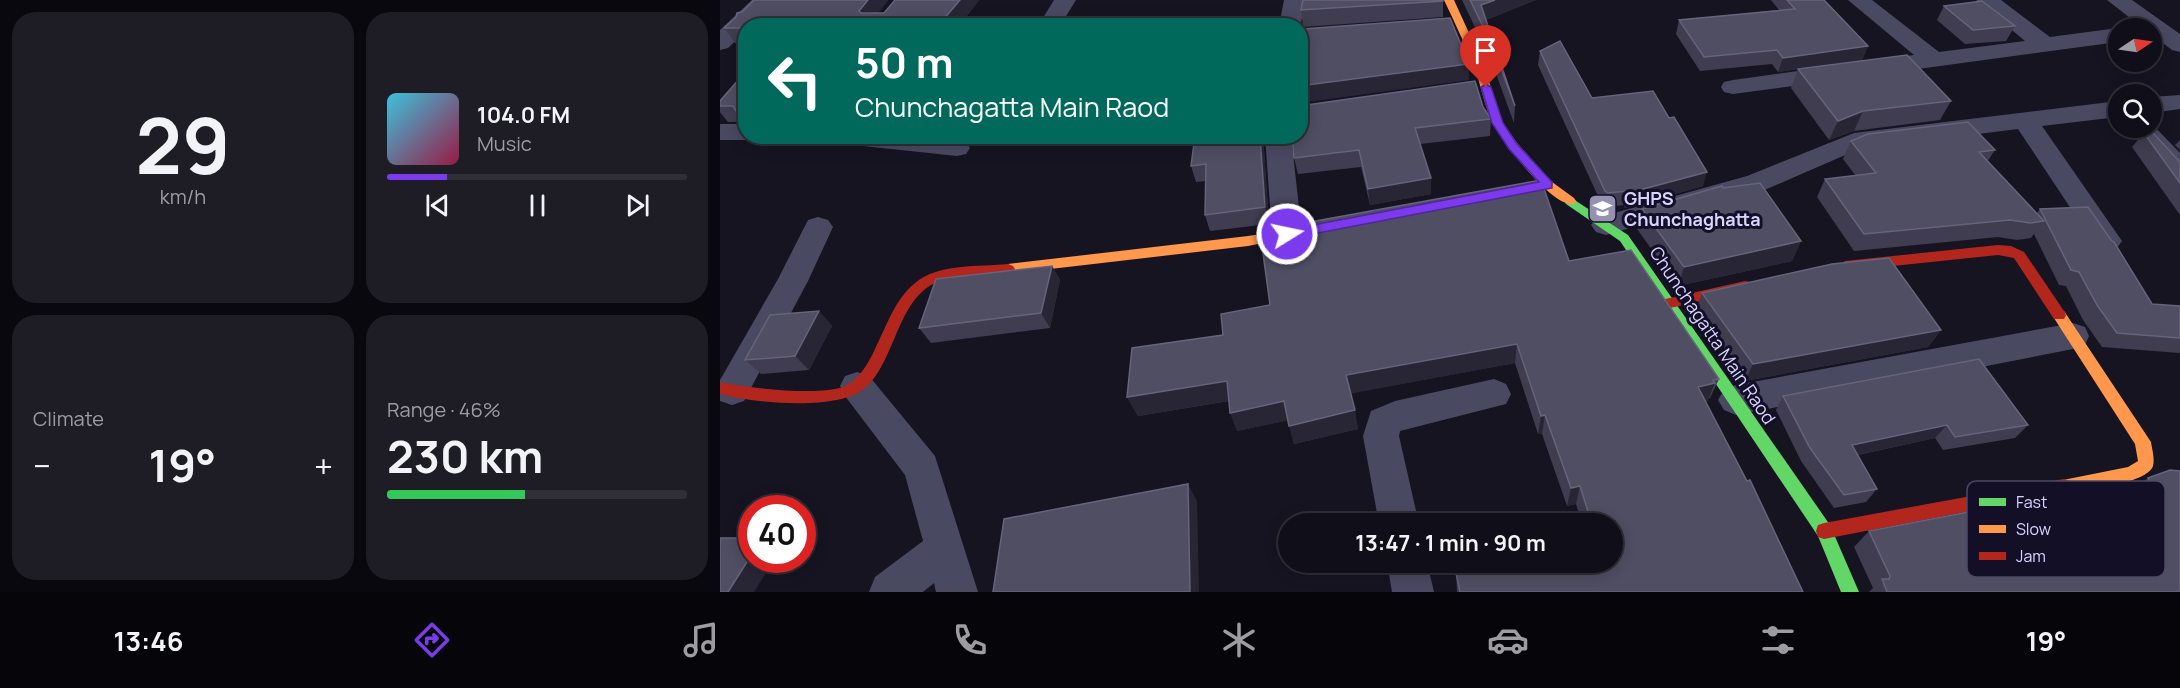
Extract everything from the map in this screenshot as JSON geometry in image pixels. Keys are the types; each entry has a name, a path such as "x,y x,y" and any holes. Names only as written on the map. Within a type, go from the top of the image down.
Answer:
{"street":[{"path":"746,18 764,0"},
{"path":"1054,18 1065,0"},
{"path":"1292,18 1295,0"},
{"name":"Chunchagatta Main Raod","path":"1449,0 1458,25 1478,64 1474,89 1542,186 1624,238 1824,531 1850,592"},
{"path":"1858,0 1934,60"},
{"path":"1987,0 2045,45"},
{"path":"2118,0 2142,18"},
{"path":"720,43 738,25"},
{"path":"1436,26 1458,25"},
{"path":"2162,33 2180,45"},
{"path":"1733,87 2108,36"},
{"path":"2162,104 2180,102"},
{"path":"1606,225 1757,183 1854,141 2108,110"},
{"path":"2025,120 2111,246"},
{"path":"720,132 738,132"},
{"path":"2150,138 2180,168"},
{"path":"919,144 957,148"},
{"path":"1279,144 1287,234"},
{"path":"818,227 794,281 726,389 825,394 849,391 857,386 869,371 907,300 919,286 935,277 1248,241 1321,228"},
{"path":"1834,267 1998,250 2011,251 2019,255 2143,442 2146,464 2131,474 2093,481"},
{"path":"1670,303 1757,283"},
{"path":"1736,400 2073,336"},
{"path":"857,386 922,468 957,592"},
{"path":"1397,513 1381,436 1384,422 1395,416 1494,394"},
{"path":"1824,531 1967,504"},
{"path":"890,592 945,549"},
{"path":"1409,573 1413,592"}],"building":[{"path":"754,0 868,0 859,11 861,13 884,13 895,0 960,0 945,18 738,18 738,28 724,28 736,17 737,13 742,12"},
{"path":"1303,0 1443,0 1443,1 1301,10"},
{"path":"1470,0 1495,0 1481,5 1515,106 1493,47"},
{"path":"1787,0 1824,0 1868,46 1783,58 1777,50 1704,57 1679,20 1795,9"},
{"path":"1982,1 2015,26 1973,30 1944,6"},
{"path":"1450,18 1469,64 1308,85 1308,29"},
{"path":"1560,41 1592,98 1653,91 1669,118 1674,117 1707,172 1628,193 1627,191 1608,193 1605,191 1540,51"},
{"path":"1907,55 1951,101 1863,111 1838,121 1798,69"},
{"path":"738,80 738,111 733,106 720,106 720,101"},
{"path":"1475,81 1483,107 1491,119 1415,128 1431,178 1368,189 1359,150 1294,158 1293,144 1308,144 1308,105"},
{"path":"1968,122 1995,150 1979,152 2044,221 2030,223 2010,220 1864,234 1825,179 1876,173 1851,141 1868,134"},
{"path":"2148,138 2158,138 2180,162 2180,183"},
{"path":"1194,144 1261,144 1265,207 1205,215 1206,164 1191,166"},
{"path":"1541,180 1569,261 1631,250 1719,379 1713,380 1715,383 1698,387 1747,481 1750,480 1803,592 1460,592 1456,573 1623,573 1623,513 1589,513 1580,486 1571,488 1545,415 1541,416 1517,344 1346,375 1355,410 1289,426 1284,401 1230,413 1227,381 1127,397 1132,348 1223,335 1221,314 1270,305 1260,231"},
{"path":"1760,183 1801,241 1684,267 1642,209 1722,186 1723,188"},
{"path":"2088,207 2114,242 2152,304 2180,306 2180,338 2117,333 2097,305 2079,272 2071,270 2040,209"},
{"path":"1889,258 1941,330 1753,364 1702,293 1832,264"},
{"path":"1052,266 1041,313 919,328 936,279"},
{"path":"819,311 795,356 745,360 770,315"},
{"path":"1979,359 2028,425 1955,437 1947,425 1852,445 1877,489 1844,495 1810,448 1783,396"},
{"path":"2170,470 2180,471 2180,592 1887,592 1882,579 1889,579 1890,576 1869,531 1967,512 1967,577 2165,577 2165,481 2149,481 2148,478"},
{"path":"1188,484 1190,592 993,592 1004,519"},
{"path":"720,538 738,538 738,573 740,573 728,592 720,592"}],"traffic: fast":[{"path":"1570,201 1624,238 1824,531 1850,592"}],"traffic: slow":[{"path":"1449,0 1478,64 1498,123 1513,146 1548,185 1570,201"},
{"path":"1008,269 1248,241 1306,231"},
{"path":"2059,315 2143,442 2146,464 2131,474 2092,481"}],"traffic: jam":[{"path":"1845,266 1998,250 2011,251 2019,255 2059,315"},
{"path":"720,388 806,397 847,392 861,383 872,370 898,317 920,286 941,275 1008,269"},
{"path":"1670,303 1745,286"},
{"path":"1824,531 1967,504"}],"place":[{"name":"GHPS Chunchaghatta","path":"1603,208"}],"route":[{"path":"1287,234 1548,185 1513,146 1498,123 1486,87"}]}
